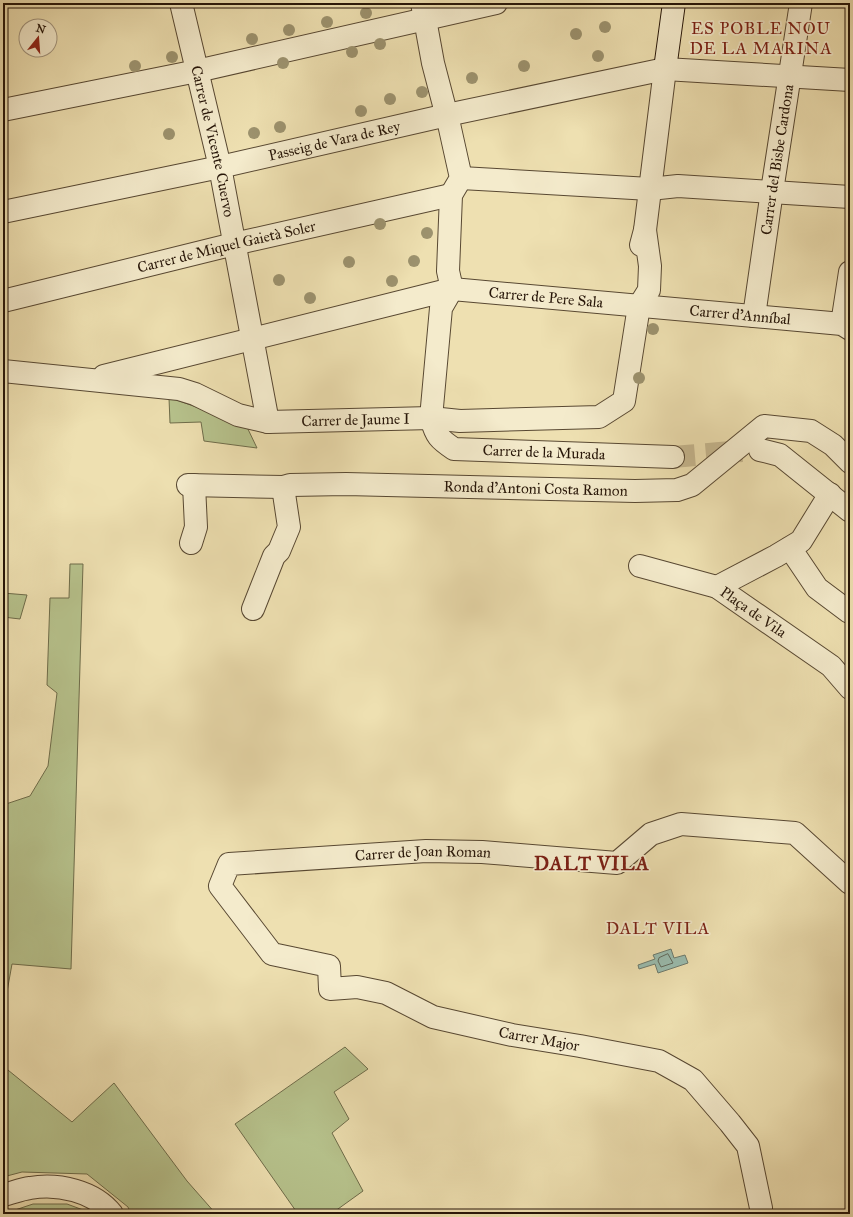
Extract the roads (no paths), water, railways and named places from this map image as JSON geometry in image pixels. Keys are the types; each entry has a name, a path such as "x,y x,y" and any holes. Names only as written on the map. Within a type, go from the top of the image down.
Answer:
{"street":[{"name":"Carrer de Vicente Cuervo","path":"181,3 220,167 268,422"},
{"path":"3,110 197,71 423,11 496,3"},
{"path":"638,306 633,288 636,265 645,230 674,3"},
{"name":"Carrer del Bisbe Cardona","path":"754,316 801,3"},
{"path":"423,11 433,63 444,109 447,114 456,186 448,271 452,289 442,308 431,418"},
{"name":"Passeig de Vara de Rey","path":"3,212 220,167 447,114 665,69 850,80"},
{"name":"Carrer de Miquel Gaietà Soler","path":"3,301 234,244 456,186 650,189 678,186 850,197"},
{"path":"846,326 850,272"},
{"name":"Carrer de Pere Sala","path":"452,289 638,306"},
{"name":"Carrer de Jaume I","path":"89,379 452,289"},
{"name":"Carrer de Jaume I","path":"3,371 179,389 195,394 238,415 268,422 431,418 460,421 599,417 624,401 638,306"},
{"name":"Carrer d'Anníbal","path":"638,306 846,326"},
{"name":"Carrer de la Murada","path":"431,418 434,432 441,440 454,449 674,457"},
{"name":"Ronda d'Antoni Costa Ramon","path":"193,533 191,485 283,487 290,485 346,484 677,490 692,484 764,426 811,431 833,445 850,462"},
{"path":"760,450 780,455 850,511"},
{"path":"253,609 274,556 286,555 289,527 283,487"},
{"path":"717,587 801,541 830,494"},
{"path":"790,548 817,588 849,612"},
{"name":"Plaça de Vila","path":"640,566 717,587 830,666 850,688"},
{"name":"Carrer de Joan Roman","path":"330,989 329,966 272,954 220,886 229,864 426,851 482,852 616,863 650,834 681,824 794,833 850,883"},
{"name":"Carrer Major","path":"330,989 357,987 386,993 433,1017 512,1035 580,1046 659,1062 693,1080 748,1146 761,1208"},
{"path":"3,1195 30,1188 50,1187 70,1189 91,1197 108,1209 112,1214"}],"water":[{"path":"671,949 674,958 685,955 688,963 658,973 655,964 639,969 638,965 655,959 653,955"}],"tunnel":[{"path":"673,457 742,451"}],"district":[{"name":"ES POBLE NOU DE LA MARINA","path":"761,38"},
{"name":"DALT VILA","path":"592,863"},
{"name":"DALT VILA","path":"658,928"}]}
